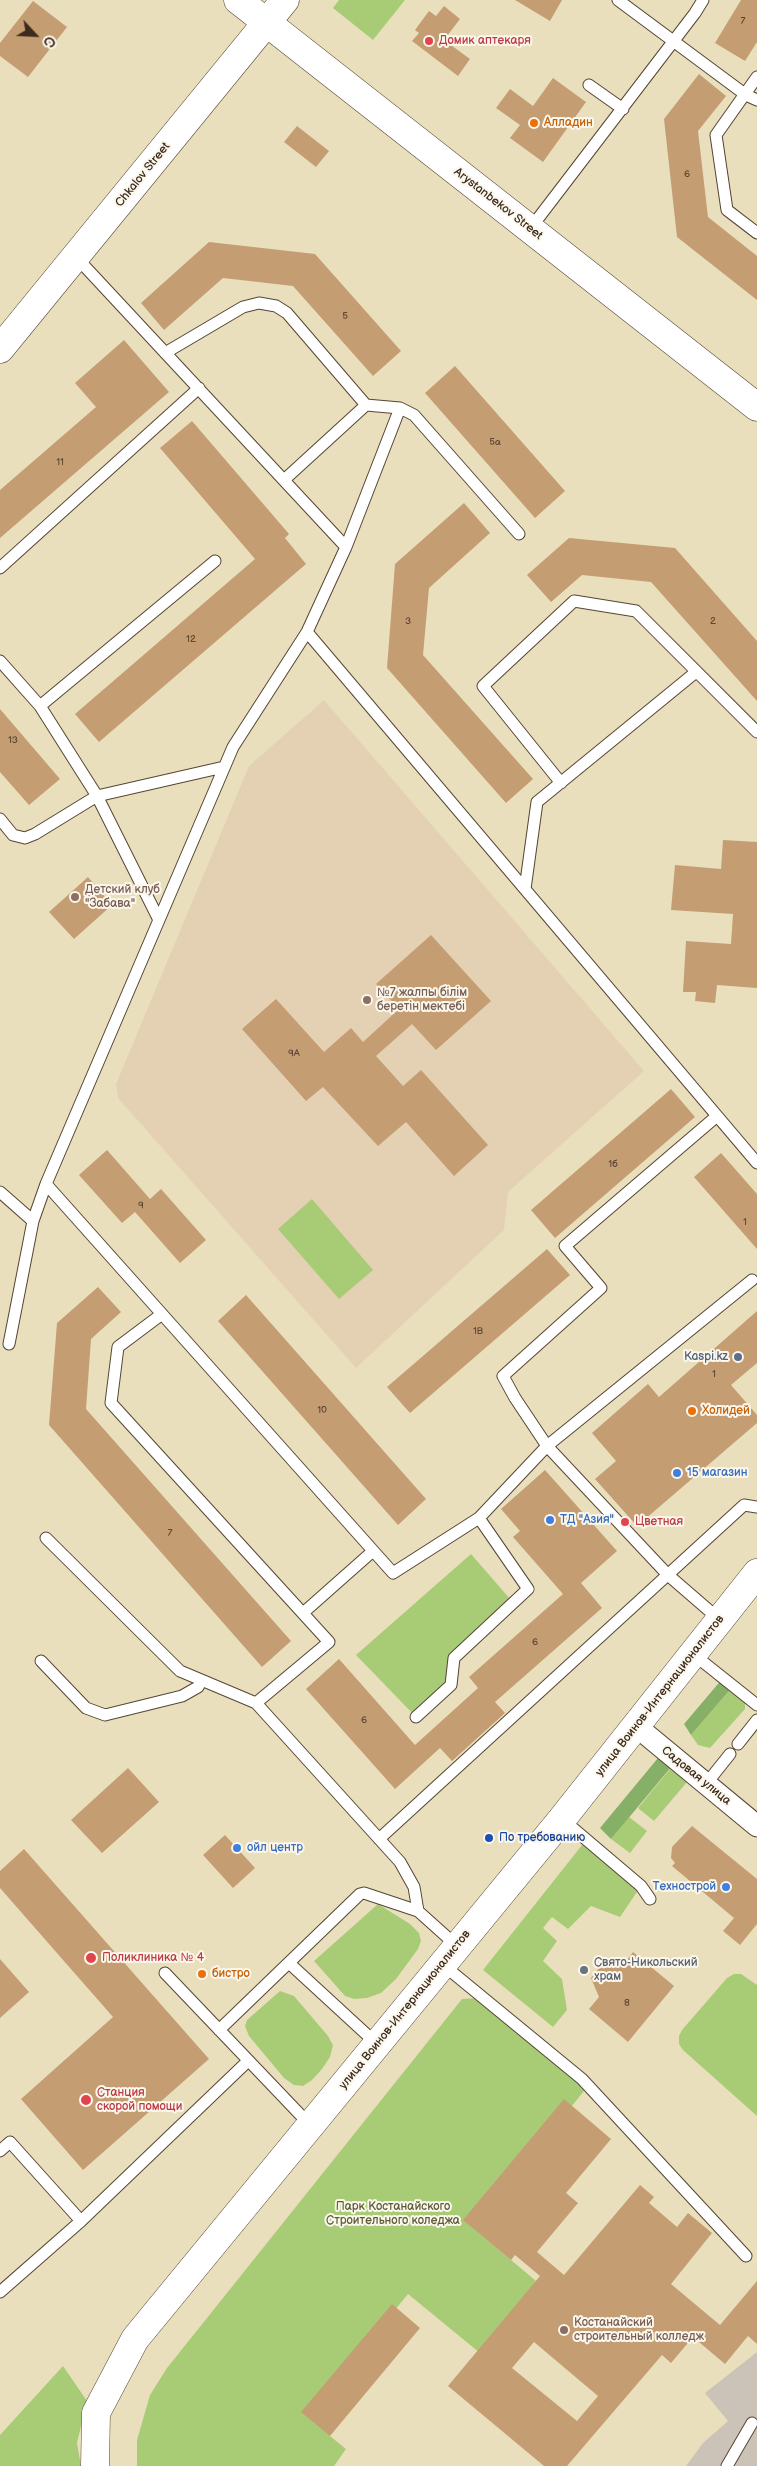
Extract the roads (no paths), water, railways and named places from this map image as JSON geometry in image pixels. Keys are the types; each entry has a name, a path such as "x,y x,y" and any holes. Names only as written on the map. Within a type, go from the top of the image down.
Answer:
{"street":[{"name":"Arystanbekov Street","path":"238,0 757,407"},
{"name":"Chkalov Street","path":"0,349 285,0"},
{"name":"улица Воинов-Интернационалистов","path":"95,2466 96,2413 135,2339 562,1819 757,1573"},
{"name":"Садовая улица","path":"636,1726 757,1826"}],"lane":[{"path":"618,0 675,40 746,95 757,100"},
{"path":"530,229 675,40 703,0"},
{"path":"757,77 716,136 727,210 757,234"},
{"path":"589,85 622,108"},
{"path":"76,256 346,548"},
{"path":"165,353 243,307 259,304 276,306 287,313 366,405 400,408 414,415 519,534"},
{"path":"0,568 199,388"},
{"path":"284,480 366,405"},
{"path":"9,1344 33,1221 46,1184 224,766 233,747 307,632 346,548 400,408"},
{"path":"40,706 215,561"},
{"path":"561,782 483,686 574,601 636,611 757,732"},
{"path":"307,632 757,1163"},
{"path":"0,661 40,706 97,796 159,920"},
{"path":"525,889 537,802 696,672"},
{"path":"0,820 13,835 25,838 35,834 97,796 224,766"},
{"path":"717,1116 565,1246 601,1288 503,1376 514,1398 547,1446 668,1575 720,1620"},
{"path":"46,1184 393,1573 479,1518 547,1446 752,1280"},
{"path":"0,1192 33,1221"},
{"path":"162,1314 118,1347 111,1403 329,1642 256,1703"},
{"path":"380,1839 744,1506 757,1507"},
{"path":"416,1717 452,1685 454,1658 528,1589 479,1518"},
{"path":"46,1538 180,1671 256,1703 400,1862 414,1887 418,1911 449,1955 582,2079 746,2256"},
{"path":"304,1613 374,1552"},
{"path":"693,1654 757,1705"},
{"path":"41,1661 86,1708 105,1715 182,1696 198,1687 202,1681"},
{"path":"738,1744 757,1720"},
{"path":"706,1784 730,1754"},
{"path":"562,1819 641,1886 650,1899"},
{"path":"218,2030 360,1894 364,1893 418,1911"},
{"path":"290,1963 377,2044"},
{"path":"166,1973 311,2126"},
{"path":"0,2292 81,2221 248,2061"},
{"path":"0,2152 10,2142 81,2221"},
{"path":"727,2466 752,2423"}],"place":[{"name":"Домик аптекаря","path":"429,41"},
{"name":"Алладин","path":"534,123"},
{"name":"Детский клуб \"Забава\"","path":"75,897"},
{"name":"№7 жалпы білім беретін мектебі","path":"367,1000"},
{"name":"Kaspi.kz","path":"738,1357"},
{"name":"Холидей","path":"692,1411"},
{"name":"15 магазин","path":"677,1473"},
{"name":"ТД \"Азия\"","path":"550,1520"},
{"name":"Цветная","path":"625,1522"},
{"name":"По требованию","path":"489,1838"},
{"name":"ойл центр","path":"237,1848"},
{"name":"Технострой","path":"726,1887"},
{"name":"Поликлиника № 4","path":"91,1958"},
{"name":"Свято-Никольский храм","path":"584,1970"},
{"name":"бистро","path":"202,1974"},
{"name":"Станция скорой помощи","path":"86,2100"},
{"name":"Костанайский строительный колледж","path":"564,2330"}],"park label":[{"name":"Парк Костанайского Строительного коледжа","path":"393,2214"}]}
